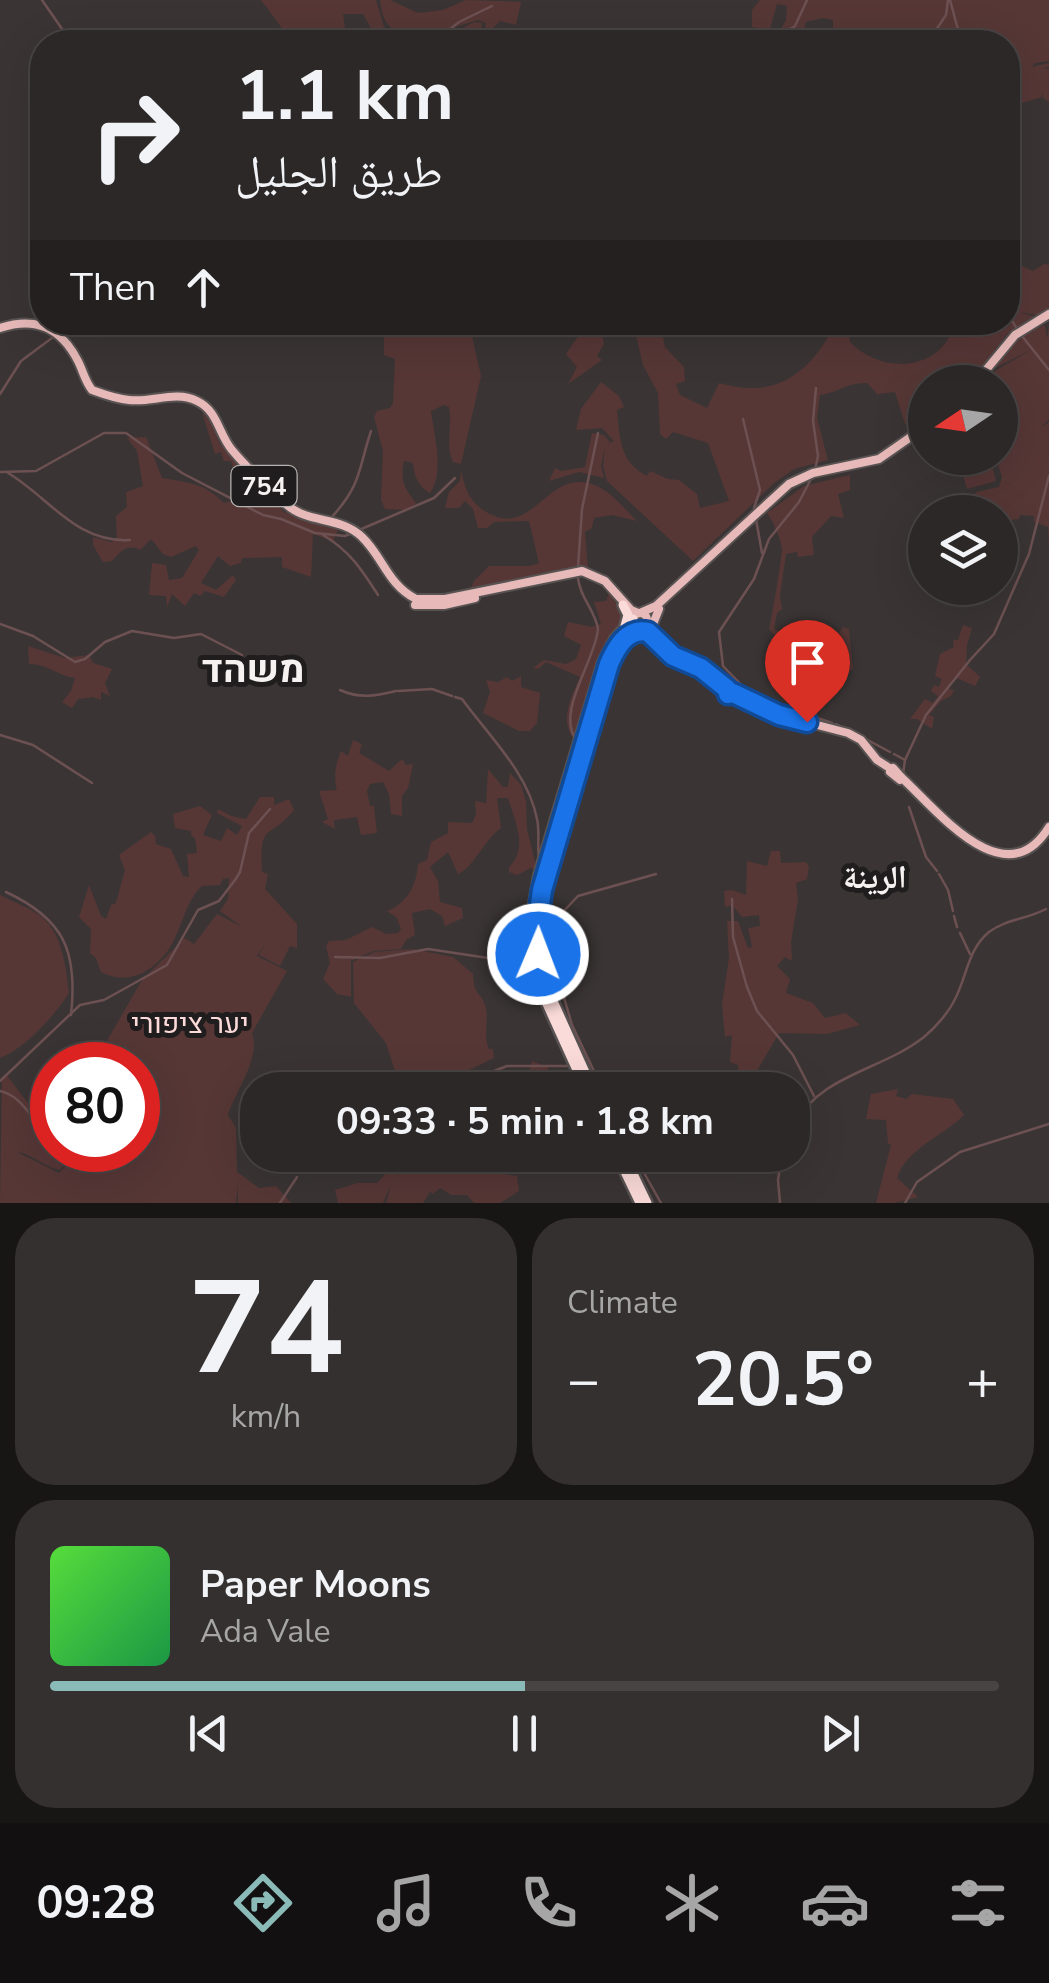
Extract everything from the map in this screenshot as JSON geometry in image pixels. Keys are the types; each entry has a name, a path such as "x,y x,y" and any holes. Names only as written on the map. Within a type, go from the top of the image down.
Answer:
{"highway":[{"path":"581,1072 538,984 530,943 531,917 539,875 600,670 628,616 625,606"},
{"path":"624,628 640,620"},
{"path":"582,1072 544,981 537,918 606,672 622,642 640,620"},
{"path":"622,642 638,630 655,636"},
{"path":"629,1172 644,1203"}],"main road":[{"path":"1020,331 1049,316"},
{"name":"754","path":"0,328 30,323"},
{"name":"754","path":"58,335 76,358 92,390 129,400 188,396 214,416 231,449 284,503 302,515 338,524 362,536 391,580 414,601"},
{"path":"991,365 1013,335"},
{"name":"754","path":"163,398 188,400 204,408 214,418 231,452 283,506 298,516 342,527 359,537 384,576 414,601"},
{"path":"655,636 653,624 660,606 792,482 813,473 879,459 908,441"},
{"path":"640,620 794,486 880,462 908,442"},
{"path":"685,579 687,565 702,564"},
{"path":"408,614 414,601 452,603 580,574 604,582 673,656 701,668 730,691 779,715 848,733 867,747 876,762 903,780 965,836 990,851 1012,855 1027,851 1049,827"},
{"path":"625,606 640,610 660,606"}],"green space":[{"path":"261,0 376,0 384,27 389,30 372,30 363,14 343,14 345,30 282,28"},
{"path":"380,0 390,0 418,13 443,10 466,0 521,2 516,25 500,21 491,30 485,30 486,23 478,20 443,30 394,30 384,18"},
{"path":"760,0 1049,0 1049,61 1032,67 1049,63 1049,67 1043,68 1049,69 1049,102 1043,98 1043,90 1042,97 1020,103 1020,30 833,30 833,20 823,18 806,22 804,30 781,30 787,6 777,4 770,29 758,30 752,27 752,10"},
{"path":"475,22 482,23 481,30 458,30"},
{"path":"1020,265 1033,271 1049,265 1049,311 1037,315 1020,312"},
{"path":"1020,312 1035,317 1020,326"},
{"path":"1045,325 1047,338 1049,325 1049,419 1041,428 1049,422 1049,548 1048,527 1034,522 1034,516 1020,515 1018,519 1018,495 975,495 999,487 1001,475 1018,475 1018,365 1005,365 1034,348 997,365 1029,332"},
{"path":"384,335 472,335 481,376 461,464 453,462 451,455 449,407 444,405 431,411 437,475 430,493 417,480 413,463 404,461 404,484 416,503 408,510 385,509 381,500 383,451 374,417 377,411 390,408 393,403 395,359 384,355"},
{"path":"579,335 602,335 604,344 597,356 602,360 568,384 577,367 566,354"},
{"path":"636,335 662,335 665,347 684,367 685,381 676,384 680,395 707,408 719,383 758,388 790,378 815,356 829,335 849,335 850,342 878,360 910,363 938,351 950,335 1006,335 983,365 908,365 908,424 895,392 877,394 867,383 820,395 817,418 828,460 794,469 773,484 693,561 607,481 603,466 605,446 601,466 604,478 579,472 549,481 555,468 561,471 585,467 592,433 604,435 610,442 607,444 614,441 602,428 576,430 581,409 601,382 619,396 624,407 617,410 620,439 631,464 647,476 650,471 679,480 697,494 700,508 729,501 708,443 673,432 666,439 660,434 658,393 643,365"},
{"path":"202,412 220,444 284,512 338,530 333,541 313,534 311,577 282,567 282,557 242,558 241,563 230,566 218,556 201,583 216,590 233,575 236,580 224,597 205,591 200,596 194,593 185,606 172,594 167,607 166,596 149,595 152,563 166,565 169,580 182,578 199,550 196,546 171,557 163,554 151,539 140,550 127,548 112,561 103,562 93,537 111,542 117,539 116,516 127,507 126,492 143,486 137,451 127,438 146,437 162,478 203,488 224,503 244,498 231,461 224,461 221,452 215,454"},
{"path":"461,470 474,502 499,517 524,514 556,490 580,482 604,490 637,521 612,515 594,518 592,528 585,532 588,568 469,592 489,566 539,563 529,521 494,522 487,528 478,528 473,509 465,501 459,508 445,508 449,492 460,481"},
{"path":"850,475 850,490 838,494 844,518 831,516 812,537 814,555 786,554 782,609 777,613 774,628 782,634 792,657 769,629 782,550 767,513 804,486"},
{"path":"963,475 994,475 996,481 967,489"},
{"path":"609,593 624,621 576,742 567,718 580,677 546,662 538,669 533,668 544,660 566,664 576,659 581,645 564,636 568,622 592,627 601,624 594,602 606,601"},
{"path":"963,625 972,628 966,664 980,677 975,686 954,677 949,689 954,690 951,696 929,715 934,717 932,729 910,719 925,699 933,703 938,696 931,691 934,685 939,687 942,679 935,676 940,654 954,647 953,640 958,640"},
{"path":"843,627 849,629 853,669 841,681 836,668 830,671 827,665 832,661 829,655 837,646 834,641"},
{"path":"28,646 65,658 89,655 93,663 112,669 105,683 110,696 101,692 101,700 78,699 72,708 62,702 75,678 29,664"},
{"path":"521,676 521,687 540,693 537,723 530,731 519,731 483,713 490,692 486,680 498,682 507,677 512,681"},
{"path":"353,740 362,744 359,753 389,771 402,759 406,765 413,764 408,788 402,796 402,816 391,814 383,782 370,784 367,791 370,806 374,806 377,833 361,835 357,817 334,820 335,829 322,822 328,819 319,791 337,790 338,760 341,751 348,756"},
{"path":"488,769 503,787 508,787 510,773 521,785 537,870 531,868 517,875 509,872 518,851 519,834 508,798 497,798 501,828 470,865 458,874 448,852 430,867 438,881 440,902 462,908 463,918 445,926 442,916 430,909 412,913 415,935 401,949 373,951 351,961 351,997 337,994 323,979 330,963 326,946 329,941 346,940 372,927 386,934 398,933 401,929 397,918 387,911 410,892 418,864 427,860 431,842 448,833 448,822 472,823 475,801 486,803"},
{"name":"יער ציפורי","path":"260,797 274,797 274,805 289,799 294,810 267,833 261,856 262,872 268,874 265,889 297,924 297,948 290,946 280,966 259,955 266,943 257,956 287,971 252,1033 253,1053 246,1072 240,1072 240,1087 228,1115 236,1128 237,1172 259,1188 276,1186 291,1203 238,1203 238,1183 236,1203 0,1203 2,1076 8,1077 30,1106 30,1157 17,1152 30,1158 30,1172 160,1172 160,1042 106,1042 142,980 185,938 194,944 217,914 242,927 220,911 228,899 229,878 220,885 202,886 191,900 173,942 162,957 138,975 120,978 101,972 90,953 91,929 79,917 89,885 101,916 106,919 111,905 116,903 125,870 119,855 151,832 156,844 171,849 183,876 189,877 187,854 197,853 195,838 191,831 175,828 173,814 200,806 212,815 203,835 221,841 227,828 237,835 242,826 217,813 218,809 246,819"},
{"path":"771,851 780,851 781,863 806,862 809,867 807,879 796,883 792,961 785,957 777,966 790,979 786,993 813,1003 825,1018 846,1013 860,1025 827,1034 779,1033 756,1072 739,1072 738,1065 730,1062 732,1035 725,1037 722,1004 729,958 727,921 738,921 748,948 752,947 748,928 760,926 759,915 742,917 732,905 725,907 724,891 746,895 747,861 767,866"},
{"path":"0,895 33,911 50,925 62,953 69,993 39,1030 0,1058"},
{"path":"413,949 453,957 473,974 486,1011 487,1044 493,1049 494,1058 465,1072 395,1072 386,1043 354,1003 353,962 374,952"},
{"path":"532,1061 547,1067 549,1072 529,1072"},
{"path":"898,1089 896,1096 906,1099 912,1094 953,1099 964,1115 917,1151 902,1168 897,1178 918,1197 876,1203 891,1145 886,1120 866,1119 871,1094"},
{"path":"387,1172 401,1172 396,1179 402,1172 502,1172 517,1176 519,1191 500,1203 474,1203 467,1195 451,1195 440,1188 430,1192 423,1203 386,1203 391,1184 383,1203 338,1203 335,1190 357,1183 377,1183"}],"waterway":[{"path":"42,0 63,30"},
{"path":"789,30 795,26 807,0"},
{"path":"936,30 946,15 948,0"},
{"path":"950,0 959,30"},
{"path":"449,30 492,6"},
{"path":"0,394 21,361 56,335"},
{"path":"1022,336 1049,370"},
{"path":"815,470 816,388"},
{"path":"743,419 760,490 754,508 762,553"},
{"path":"331,518 354,486 371,431"},
{"path":"0,472 36,471 104,433 126,433 182,473 263,515 315,533 345,536 434,498 455,478"},
{"path":"578,567 582,509 598,433"},
{"path":"8,473 78,526 111,539 130,540"},
{"path":"903,774 905,760 926,715 994,634 1029,554 1049,476"},
{"path":"812,477 799,502 769,539 754,579 719,632 723,666 752,696 832,723"},
{"path":"323,535 348,554 378,595"},
{"path":"575,738 571,714 598,629 578,578"},
{"path":"0,624 33,636 75,662 85,659 105,642 132,631 174,638 201,634 242,655"},
{"path":"398,691 432,689 452,696"},
{"path":"340,690 368,696 396,691"},
{"path":"455,697 462,699 525,786 537,819 539,858"},
{"path":"836,724 848,730"},
{"path":"0,735 33,745 92,783"},
{"path":"864,738 890,752"},
{"path":"894,754 905,760"},
{"path":"909,807 926,857 937,871"},
{"path":"0,1081 80,1005 104,1000 167,965 198,910 219,901 235,880 249,833 270,809"},
{"path":"554,862 547,887 545,951 551,953 572,1025 594,1072"},
{"path":"546,930 578,896 656,874"},
{"path":"939,874 953,911"},
{"path":"6,892 42,914 63,940 72,973 71,1015"},
{"path":"732,899 733,937 747,987 757,1011 793,1055 814,1096"},
{"path":"810,1103 835,1084 924,1037 951,1006 982,939 1003,924 1046,909"},
{"path":"954,916 957,927"},
{"path":"960,933 970,954"},
{"path":"335,957 380,958 428,949 529,964"},
{"path":"492,1072 507,1066 571,1066"},
{"path":"0,1091 16,1098 30,1114"},
{"path":"905,1203 917,1182 960,1152 1049,1124"},
{"path":"644,1172 661,1203"},
{"path":"779,1172 780,1203"},
{"path":"280,1203 297,1177"}],"district":[{"name":"משהד","path":"253,669"},
{"name":"الرينة","path":"875,877"}],"route":[{"path":"538,954 537,918 546,877 609,664 619,645 632,633 648,632 673,656 701,668 728,694 807,722"}]}
